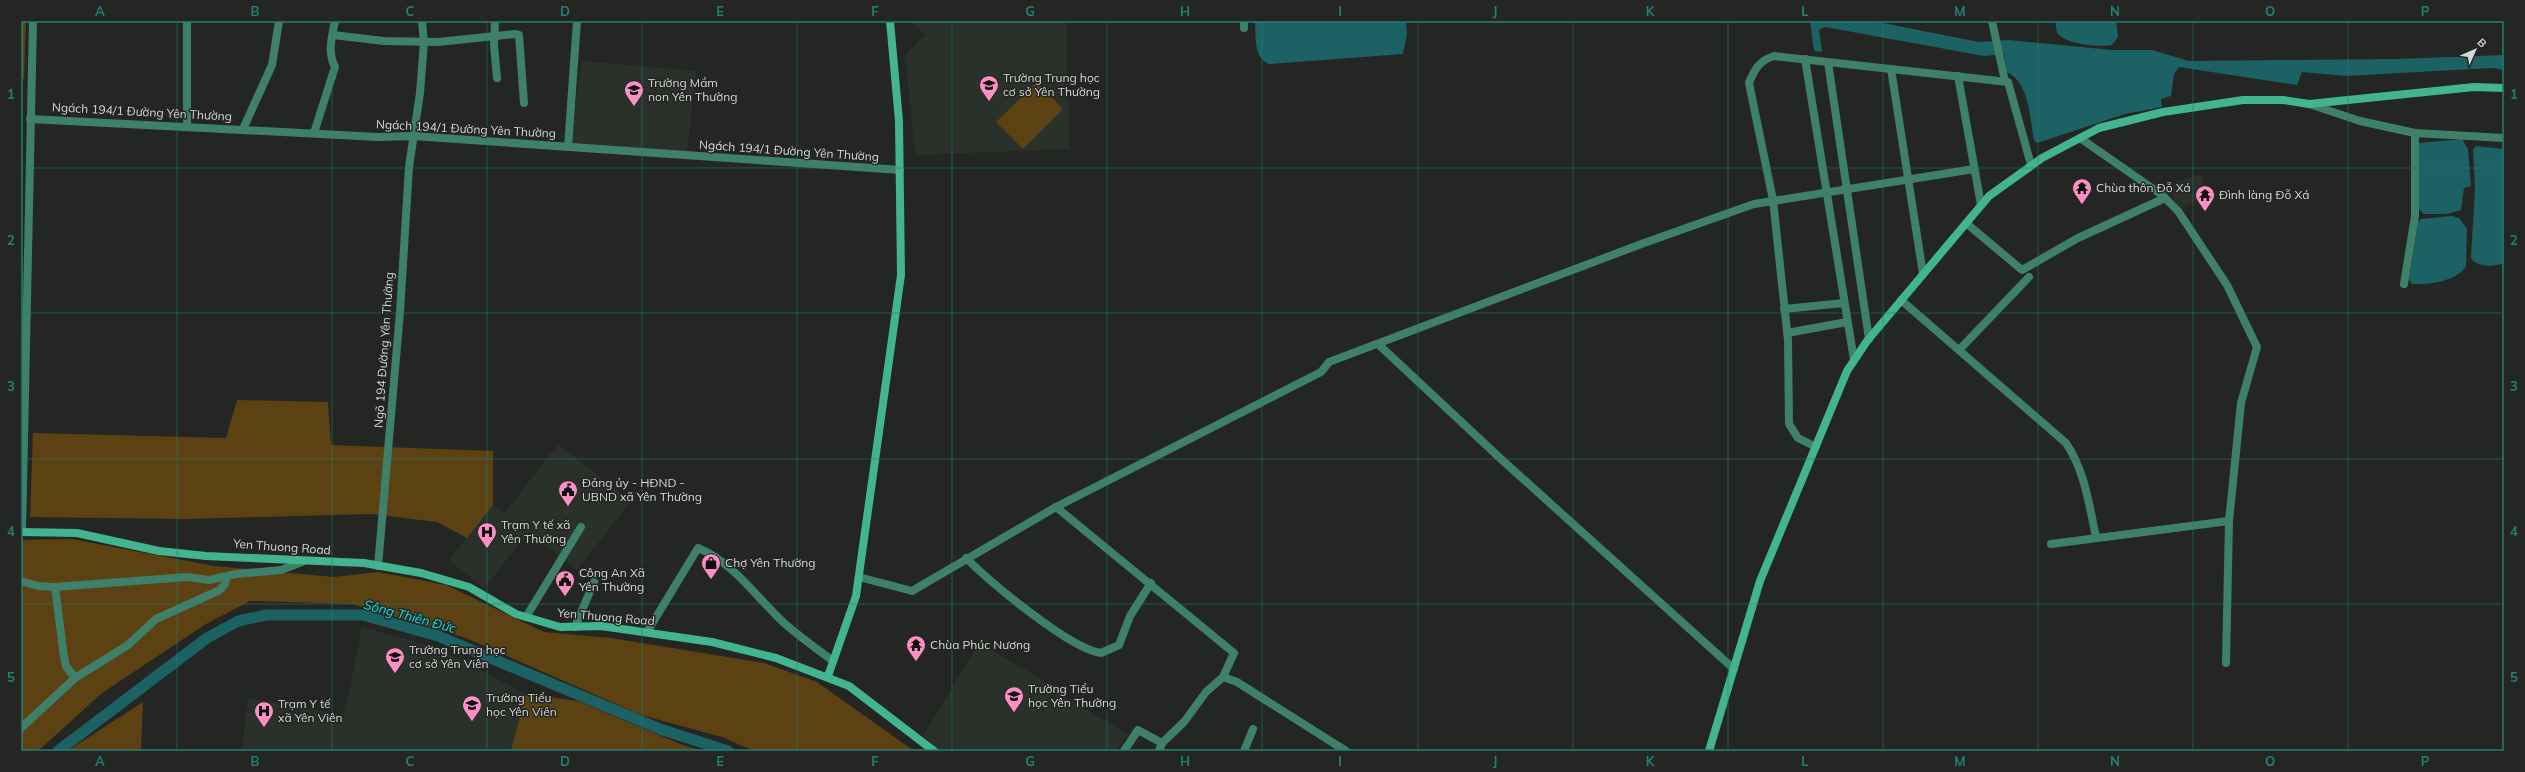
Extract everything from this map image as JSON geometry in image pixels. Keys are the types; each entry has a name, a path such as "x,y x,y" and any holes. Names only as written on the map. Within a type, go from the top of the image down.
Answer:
{"main road":[{"path":"828,676 856,596 901,275 899,121 890,21"},
{"path":"1709,751 1760,581 1847,371 1868,339 1989,196 2031,164 2099,128 2163,112 2243,100 2283,100 2309,104 2474,87 2504,88"},
{"name":"Yen Thuong Road","path":"22,532 77,533 159,551 302,562 364,563 421,573 469,587 516,614 560,627 601,626 712,642 776,658 828,676 849,686 934,751"}],"street":[{"path":"22,532 33,21"},
{"path":"187,21 187,126"},
{"path":"243,129 272,65 279,21"},
{"path":"314,133 335,67 331,59 335,21"},
{"name":"Ngõ 194 Đường Yên Thường","path":"378,566 413,136 420,93 424,42 422,21"},
{"path":"495,21 496,36 494,45 498,78"},
{"path":"568,147 577,21"},
{"path":"1992,21 2005,81 2011,87 2031,164"},
{"path":"333,35 384,41 424,42 515,34 519,35 524,102"},
{"path":"1816,447 1798,438 1789,424 1787,333 1773,200 1749,83 1756,68 1767,58 1774,56 2005,81"},
{"path":"1805,59 1825,191 1854,360"},
{"path":"1828,62 1868,339"},
{"path":"1891,69 1923,274"},
{"path":"1958,76 1980,205"},
{"path":"2309,104 2360,121 2415,133 2504,138"},
{"name":"Ngách 194/1 Đường Yên Thường","path":"30,119 378,137 413,136 900,170"},
{"path":"2404,284 2415,216 2415,133"},
{"path":"2080,138 2166,198 2178,211 2227,285 2257,346 2241,403 2229,521 2226,663"},
{"path":"859,577 912,591 966,558 1056,507 1321,372 1328,362 1644,243 1754,204 1846,187 1974,169"},
{"path":"1966,223 2022,270 2078,238 2166,198"},
{"path":"1959,350 2029,277"},
{"path":"1901,300 2066,443 2075,456 2082,475 2096,537"},
{"path":"1784,309 1844,303"},
{"path":"1787,333 1847,322"},
{"path":"1378,344 1507,465 1734,668"},
{"path":"1056,507 1151,583 1234,653 1223,677 1206,692 1184,722 1160,749 1138,730 1124,751"},
{"path":"2051,544 2229,521"},
{"path":"526,617 581,527"},
{"path":"647,632 698,548 707,551 734,572 784,623 833,661"},
{"path":"966,558 984,576 1076,644 1101,653 1119,645 1130,616 1151,583"},
{"path":"21,581 38,586 55,587 175,577 209,580 226,578 236,574 281,570 302,562"},
{"path":"21,728 76,678 128,645 156,619 220,590 225,584 226,578"},
{"path":"575,627 594,582"},
{"path":"55,587 66,666 76,678"},
{"path":"1223,677 1237,682 1346,751"},
{"path":"1244,751 1253,729"}],"shaded area":[{"path":"21,21 26,21 24,79 21,79"},
{"name":"Trường Trung học cơ sở Yên Thường","path":"911,21 1066,21 1070,149 915,155 905,55 925,35"},
{"name":"Trường Mầm non Yên Thường","path":"581,61 696,71 687,152 571,143"},
{"path":"1037,82 1063,109 1023,149 996,122"},
{"path":"2200,174 2207,195 2181,209 2178,208 2168,185"},
{"path":"237,400 328,402 331,445 493,451 493,505 467,538 437,522 371,514 186,519 30,517 33,433 226,438"},
{"name":"Đảng ủy - HĐND - UBND xã Yên Thường","path":"558,444 631,501 577,570 529,532 484,588 449,560 493,505 505,513"},
{"path":"71,539 214,566 334,577 378,572 446,585 544,632 611,638 764,663 817,682 914,751 754,751 722,737 641,715 466,638 353,604 250,601 206,624 102,693 38,751 21,751 21,540"},
{"path":"362,627 414,641 443,651 526,694 511,750 514,751 242,751 248,698 344,715"},
{"name":"Trường Tiểu học Yên Thường","path":"979,643 1043,680 1056,692 1128,734 1116,751 940,751 923,736"},
{"path":"526,694 578,701 685,746 704,751 511,750"},
{"path":"143,702 141,751 68,751 69,750"}],"water":[{"path":"1255,21 1406,21 1407,34 1403,54 1269,64 1260,56 1256,46"},
{"path":"1810,21 1873,21 1979,42 2008,40 2112,50 2152,50 2189,61 2396,59 2504,55 2504,70 2492,68 2345,76 2302,72 2297,85 2179,67 2174,74 2171,96 2161,99 2162,107 2125,114 2037,143 2034,140 2030,112 2024,92 2020,84 2007,72 2004,54 1984,56 1825,27 1819,30 1822,52 1814,51"},
{"path":"2055,21 2116,21 2118,37 2112,45 2098,46 2075,43 2057,33"},
{"path":"2462,139 2468,149 2471,186 2464,188 2461,210 2447,214 2424,214 2419,209 2419,143"},
{"path":"2476,146 2504,149 2504,263 2496,265 2488,266 2481,264 2473,261 2471,257 2475,190 2473,149"},
{"path":"2452,216 2459,218 2467,229 2466,266 2462,271 2450,279 2434,283 2412,284 2409,280 2418,223 2421,219"}],"waterway":[{"name":"Sông Thiên Đức","path":"58,751 207,638 238,621 266,615 363,615 438,636 660,729 728,751"}],"place":[{"name":"Trường Trung học cơ sở Yên Thường","path":"989,102"},
{"name":"Trường Mầm non Yên Thường","path":"634,107"},
{"name":"Chùa thôn Đỗ Xá","path":"2082,205"},
{"name":"Đình làng Đỗ Xá","path":"2205,212"},
{"name":"Đảng ủy - HĐND - UBND xã Yên Thường","path":"568,507"},
{"name":"Trạm Y tế xã Yên Thường","path":"487,549"},
{"name":"Chợ Yên Thường","path":"711,580"},
{"name":"Công An Xã Yên Thường","path":"565,597"},
{"name":"Chùa Phúc Nương","path":"916,662"},
{"name":"Trường Trung học cơ sở Yên Viên","path":"395,674"},
{"name":"Trường Tiểu học Yên Thường","path":"1014,713"},
{"name":"Trường Tiểu học Yên Viên","path":"472,722"},
{"name":"Trạm Y tế xã Yên Viên","path":"264,728"}]}
